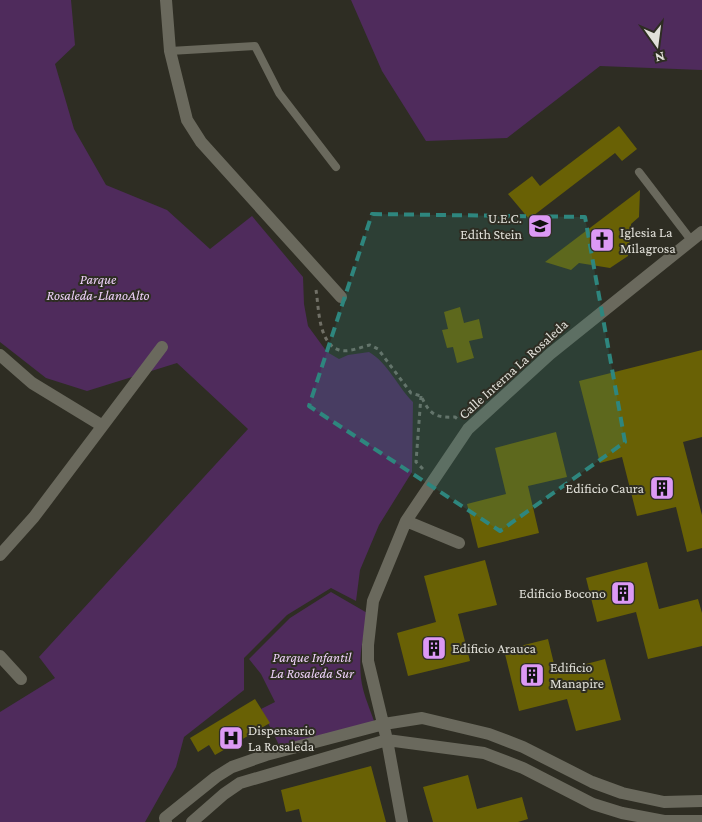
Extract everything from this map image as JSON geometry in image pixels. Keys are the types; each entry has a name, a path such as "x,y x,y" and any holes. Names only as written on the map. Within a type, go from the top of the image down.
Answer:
{"street":[{"path":"166,0 170,51 187,120 201,142 341,297"},
{"name":"Calle Interna La Rosaleda","path":"402,822 384,724 368,661 370,618 373,601 406,522 468,429 550,354 702,232"},
{"path":"0,555 34,517 101,424 162,347"},
{"path":"0,355 32,383 101,424"},
{"path":"406,522 459,543"},
{"path":"0,656 22,679"},
{"path":"166,822 165,818 216,777 232,767 266,755 384,724 422,718 489,734 523,747 592,782 622,792 664,802 702,802"},
{"path":"192,822 224,794 240,784 387,740 484,753 523,768 593,804 622,813 664,821 702,821"}],"lane":[{"path":"170,51 255,46 279,93 336,167"},
{"path":"639,172 691,240"}],"path":[{"path":"309,263 323,332 330,344 339,350 352,350 370,345 378,349 411,393 421,396 429,411 441,417 455,417 468,429"},
{"path":"421,396 416,462 433,479"}],"highlighted area":[{"path":"372,214 585,217 625,442 500,531 309,406"}],"green space":[{"name":"Parque Rosaleda-LlanoAlto","path":"0,0 71,0 75,45 55,64 74,129 106,185 167,210 210,249 252,216 303,277 304,304 308,326 327,352 339,359 348,355 369,352 382,362 413,402 412,472 379,525 360,570 356,601 331,588 287,615 244,658 244,690 184,737 176,767 145,822 0,822 0,712 55,678 39,657 248,429 177,363 87,391 46,378 0,342"},
{"path":"351,0 702,0 702,70 600,66 507,138 426,141 382,71"},
{"name":"Parque Infantil La Rosaleda Sur","path":"331,592 369,614 362,642 360,670 363,689 376,727 282,751 261,709 275,702 261,674 249,659 290,618"}],"building":[{"path":"619,126 637,149 622,161 615,153 529,219 508,194 532,176 540,186"},
{"name":"Iglesia La Milagrosa","path":"640,190 639,217 631,224 628,256 610,268 579,263 571,270 545,262"},
{"path":"460,307 464,323 479,319 483,338 469,341 474,358 457,363 453,347 447,348 442,330 448,329 444,312"},
{"path":"702,350 702,437 683,442 702,515 702,548 687,552 676,507 637,516 622,457 600,463 579,381"},
{"path":"556,432 567,477 528,486 539,533 478,548 467,504 506,494 495,448"},
{"path":"485,560 497,605 458,614 470,661 408,676 397,633 436,622 424,576"},
{"path":"647,562 659,609 698,599 702,613 702,646 648,659 636,612 597,622 586,578"},
{"path":"548,639 556,672 605,659 621,720 576,731 567,699 519,711 504,650"},
{"path":"255,699 270,723 215,755 209,745 198,752 190,738"},
{"path":"371,766 386,822 302,822 299,809 286,812 281,790"},
{"path":"468,775 477,809 522,797 528,819 518,822 433,822 423,787"}],"place":[{"name":"U.E.C. Edith Stein","path":"540,226"},
{"name":"Iglesia La Milagrosa","path":"602,240"},
{"name":"Edificio Caura","path":"662,488"},
{"name":"Edificio Bocono","path":"623,593"},
{"name":"Edificio Arauca","path":"434,648"},
{"name":"Edificio Manapire","path":"532,675"},
{"name":"Dispensario La Rosaleda","path":"231,738"}]}
